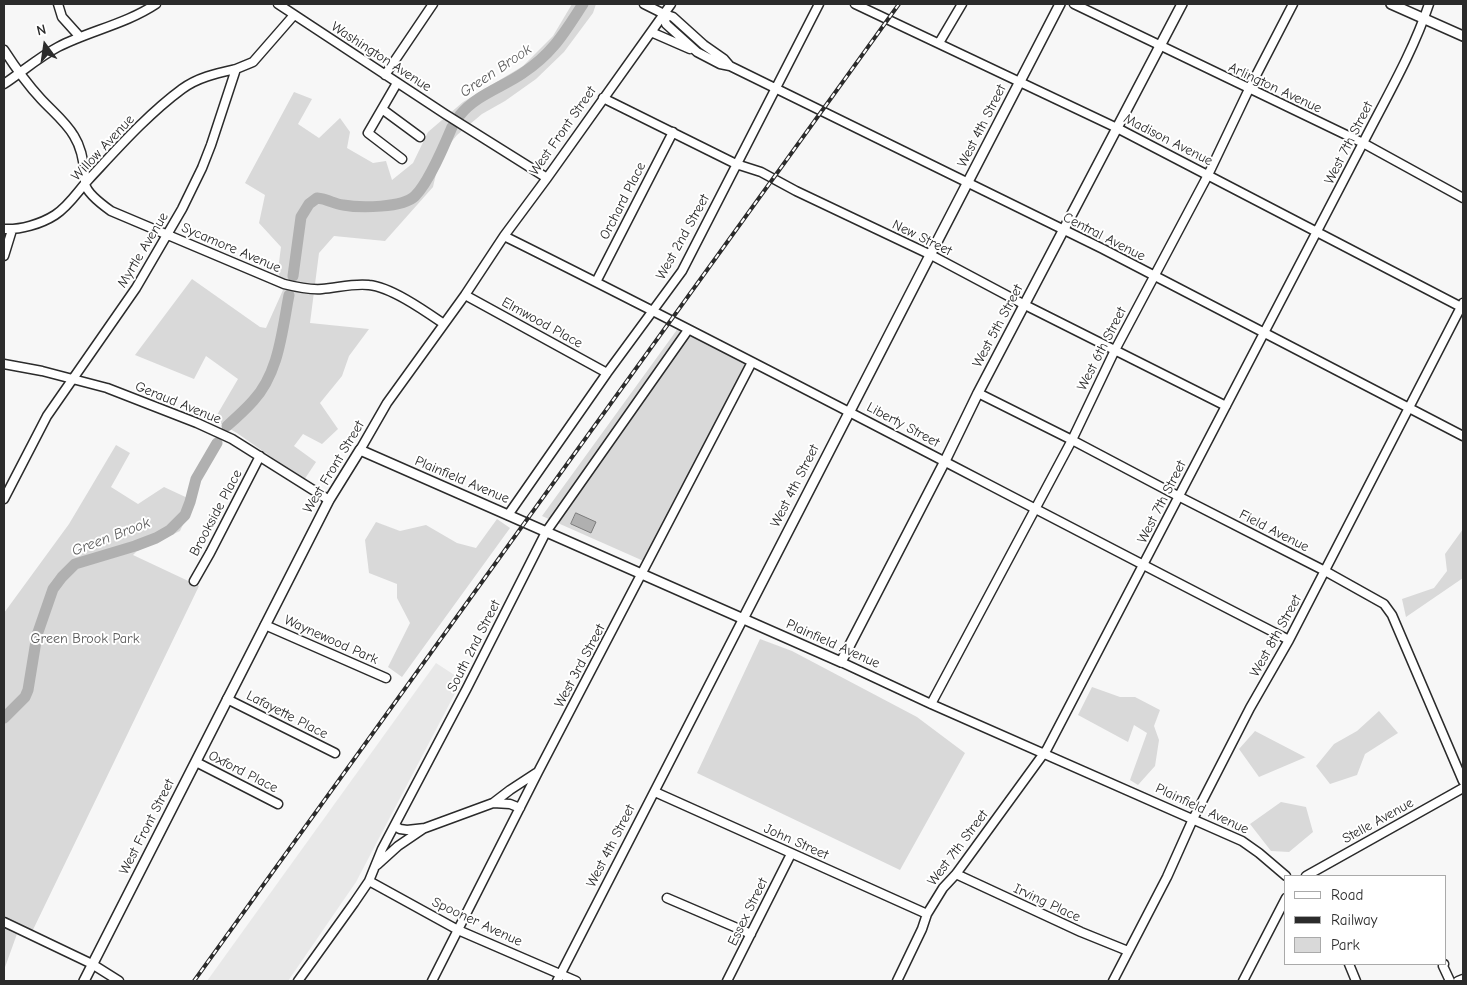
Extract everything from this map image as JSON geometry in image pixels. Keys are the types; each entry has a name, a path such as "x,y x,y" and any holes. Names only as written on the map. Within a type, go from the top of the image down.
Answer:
{"main road":[{"name":"West 4th Street","path":"743,619 1060,4"},
{"name":"West 5th Street","path":"841,662 978,393 1182,4"},
{"path":"1391,4 1463,36"},
{"name":"West Front Street","path":"84,981 329,500 360,450"},
{"name":"Plainfield Avenue","path":"360,450 841,662"}],"street":[{"path":"58,4 62,17 80,37"},
{"path":"4,84 57,48 156,4"},
{"name":"Washington Avenue","path":"278,4 397,83 547,178"},
{"path":"385,75 433,4"},
{"path":"644,4 664,14"},
{"name":"West Front Street","path":"360,450 387,404 465,295 504,236 671,4"},
{"name":"West 2nd Street","path":"508,515 607,373 682,271 819,4"},
{"name":"Madison Avenue","path":"855,4 1117,128 1463,306"},
{"path":"939,43 962,4"},
{"name":"Arlington Avenue","path":"1074,4 1363,143 1463,198"},
{"name":"West 6th Street","path":"931,704 1072,440 1115,350 1208,175 1249,89 1293,4"},
{"name":"West 7th Street","path":"897,981 922,929 927,914 943,888 956,874 1044,753 1363,143 1404,61 1424,18 1428,4"},
{"name":"Central Avenue","path":"730,66 673,17 664,14 666,24 697,52 720,64 730,66 1103,249 1463,436"},
{"path":"236,69 252,62 294,15"},
{"path":"651,32 697,52"},
{"path":"4,50 20,73 74,136 80,148 84,165 85,184"},
{"name":"Willow Avenue","path":"4,256 8,229 38,223 54,215 74,198 85,184 160,107 197,80 236,69"},
{"name":"Myrtle Avenue","path":"4,499 48,416 136,288 182,209 202,168 236,69"},
{"path":"397,83 368,133 402,159"},
{"name":"New Street","path":"603,98 736,164 761,172 931,255 1025,305 1226,406"},
{"path":"382,109 420,137"},
{"name":"Orchard Place","path":"596,282 673,132"},
{"name":"Sycamore Avenue","path":"85,184 97,200 111,211 284,284 320,289 366,284 375,286 383,288 412,303 444,324"},
{"name":"Liberty Street","path":"504,236 849,411 1290,640"},
{"name":"Elmwood Place","path":"465,295 607,373"},
{"name":"West 8th Street","path":"1113,981 1167,877 1193,819 1250,708 1290,640 1463,306"},
{"name":"South 2nd Street","path":"298,981 369,882 382,850 546,532 688,330"},
{"name":"West 3rd Street","path":"432,981 538,772 752,362"},
{"name":"Geraud Avenue","path":"4,364 73,379 116,391 158,407 232,439 329,500"},
{"name":"Field Avenue","path":"978,393 1325,571 1384,604 1389,609 1463,781"},
{"name":"Brookside Place","path":"194,581 260,456"},
{"name":"West 4th Street","path":"559,978 743,619"},
{"name":"Waynewood Park","path":"265,625 386,678"},
{"name":"Plainfield Avenue","path":"841,662 931,704 1242,841 1285,875"},
{"name":"Lafayette Place","path":"227,699 335,753"},
{"name":"Oxford Place","path":"196,762 278,804"},
{"path":"375,866 398,846 425,828 493,803 538,772"},
{"name":"Stelle Avenue","path":"1308,875 1463,788"},
{"name":"John Street","path":"655,792 927,914"},
{"path":"493,803 510,804 520,808"},
{"path":"395,826 407,830 425,828"},
{"name":"Essex Street","path":"728,981 791,854"},
{"name":"Irving Place","path":"956,874 1080,932 1128,951"},
{"name":"Spooner Avenue","path":"369,882 458,930 559,978 576,981"},
{"path":"667,898 751,934"},
{"path":"1243,981 1284,902"},
{"path":"5,925 92,964 119,981"},
{"path":"1348,965 1356,981"},
{"path":"1442,965 1450,981"},
{"path":"1458,981 1463,979"}],"shaded area":[{"path":"576,513 596,522 591,533 571,524"},
{"path":"436,663 462,680 356,882 288,981 207,981"}],"green space":[{"path":"572,4 596,4 593,13 564,52 536,79 505,101 482,114 457,135 448,146 436,174 433,187 385,241 334,236 319,253 310,323 369,329 349,356 342,376 320,403 338,429 322,444 303,434 294,446 316,462 304,480 237,433 214,420 238,379 206,356 194,379 135,355 192,279 260,327 266,328 283,290 278,270 281,247 259,223 265,195 245,183 294,92 312,99 298,124 319,138 340,118 350,132 347,148 373,163 386,161 392,180 413,163 428,132 463,102 523,66 553,36"},
{"path":"679,327 750,363 648,563 542,516"},
{"name":"Green Brook Park","path":"116,445 130,453 111,487 138,504 164,487 194,501 180,531 137,551 133,555 199,586 30,936 18,931 4,970 4,613 69,524"},
{"path":"497,519 510,528 402,677 388,667 410,623 397,598 397,584 369,573 365,540 376,522 400,531 426,525 457,543 476,548"},
{"path":"1463,529 1463,578 1406,617 1402,599 1434,588 1447,571 1445,554"},
{"path":"760,639 792,651 917,717 965,753 900,870 697,773"},
{"path":"1092,687 1120,697 1135,697 1160,710 1154,726 1159,740 1155,766 1138,785 1130,780 1147,733 1134,725 1128,742 1078,715"},
{"path":"1379,711 1398,733 1365,754 1357,775 1330,784 1316,766 1334,744 1357,731"},
{"path":"1255,731 1306,757 1259,777 1239,749"},
{"path":"1281,802 1306,807 1313,832 1289,852 1271,851 1250,824"}],"waterway":[{"name":"Green Brook","path":"460,115 474,102 523,73 542,58 557,42 583,4"},
{"name":"Green Brook","path":"293,276 301,217 309,204 317,198 360,207 391,205 409,200 415,196 426,182 452,127"},
{"name":"Green Brook","path":"227,426 253,401 269,378 278,351 289,295"},
{"name":"Green Brook","path":"4,718 25,697 28,690 37,635 53,589 62,577 75,564 135,546 170,530 185,515 196,479 217,443"}],"railway":[{"path":"194,981 899,4"}]}
